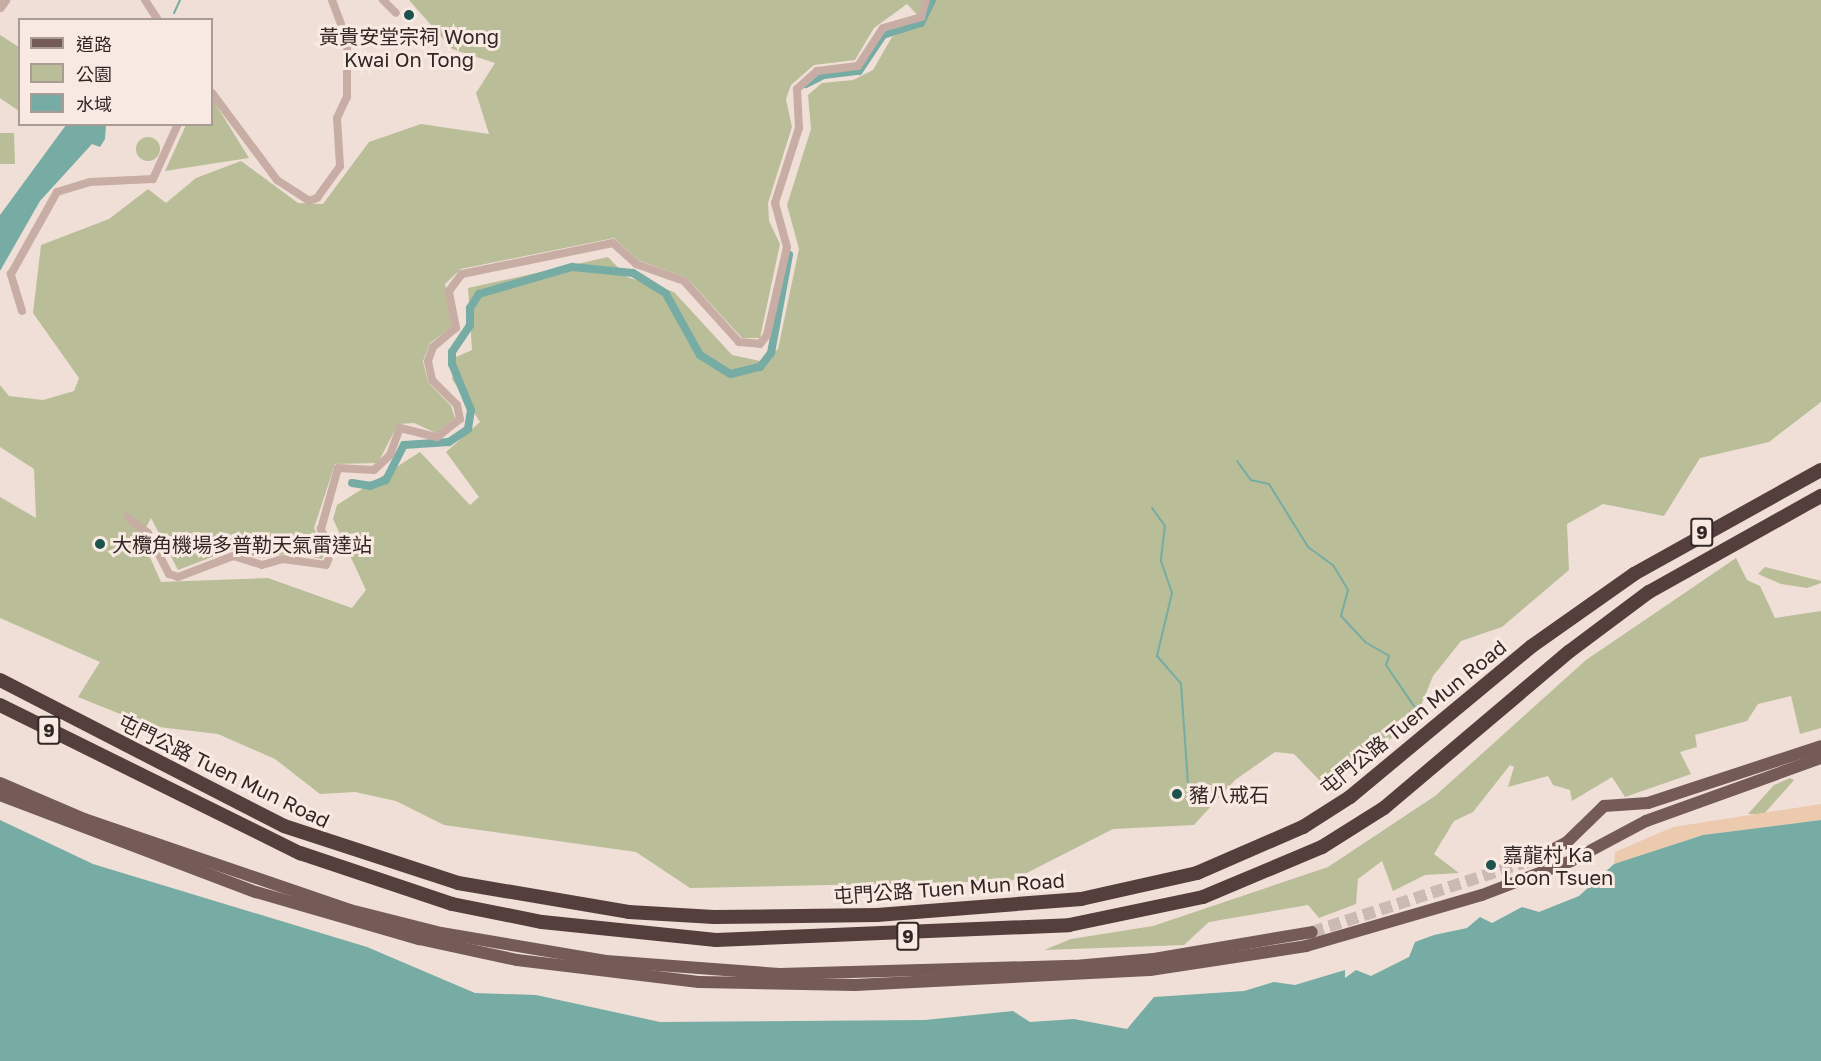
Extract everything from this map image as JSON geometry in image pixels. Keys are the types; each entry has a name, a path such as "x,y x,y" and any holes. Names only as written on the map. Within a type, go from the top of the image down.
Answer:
{"highway":[{"name":"屯門公路 Tuen Mun Road","path":"0,680 284,826 458,883 617,910 714,917 877,915 1081,900 1197,873 1303,827 1350,797 1532,646 1634,574 1821,470"},
{"name":"屯門公路 Tuen Mun Road","path":"0,705 300,853 452,904 542,922 716,940 1069,925 1203,897 1322,847 1393,802 1569,651 1649,592 1821,496"}],"main road":[{"path":"1532,860 1567,842 1604,806 1620,807 1648,803 1821,746"},
{"path":"0,795 69,826 294,904 517,960 699,982 855,985 1043,972 1182,966 1371,930 1535,875 1607,837 1821,758"},
{"path":"0,783 84,819 291,892 410,926 518,948 780,974 1043,972 1154,959 1312,933"},
{"path":"1620,807 1628,818 1624,832"},
{"path":"1596,814 1596,826 1607,837"}],"street":[{"path":"0,7 5,0"},
{"path":"145,0 157,17"},
{"path":"213,94 277,180 309,201 317,198 340,166 337,118 347,97 347,40 332,0"},
{"path":"383,0 396,13"},
{"path":"126,517 148,533 169,574 178,577 233,556 262,565 283,559 326,565 332,551 321,529 338,468 374,470 390,455 400,428 437,437 460,419 457,405 432,380 428,361 433,347 456,328 449,291 462,274 613,243 636,264 684,281 739,342 760,344 767,335 787,247 775,203 799,128 797,89 817,71 858,66 883,28 921,17 926,0"},
{"path":"22,311 10,274 57,192 90,182 153,179 177,126"}],"green space":[{"path":"409,0 1821,0 1821,402 1769,442 1700,458 1664,516 1603,504 1567,524 1569,570 1502,627 1461,641 1433,676 1415,720 1326,787 1294,754 1275,752 1235,780 1194,825 1113,829 1011,881 690,888 636,852 444,825 396,801 355,792 320,794 275,759 218,734 150,726 78,697 100,662 0,618 0,497 36,518 34,469 0,447 0,385 9,396 43,400 74,391 79,378 33,313 41,245 109,219 148,189 166,203 196,178 241,161 298,203 323,204 369,142 421,124 489,134 476,93 495,63 452,49","holes":["907,4 923,21 892,37 873,70 853,80 822,83 808,95 811,129 787,205 799,249 778,349 760,361 732,355 674,292 627,277 608,257 468,288 472,350 456,357 452,379 480,422 446,452 479,497 470,505 420,452 337,505 333,519 366,590 352,608 268,578 161,582 141,537 151,518 178,570 233,549 260,558 292,553 322,559 325,553 314,528 335,464 378,463 398,424 414,423 436,433 455,418 451,406 428,382 423,361 430,343 452,327 445,284 461,269 614,238 638,260 687,278 742,338 760,338 780,244 769,221 768,203 792,127 786,99 791,85 814,65 855,60 874,28"]},
{"path":"0,35 18,46 18,110 0,98"},
{"path":"213,100 249,158 165,171 186,126 213,126"},
{"path":"0,133 14,133 15,164 0,164"},
{"path":"148,137 157,140 160,149 157,158 148,161 139,158 136,149 139,140"},
{"path":"1736,558 1747,580 1760,586 1775,618 1821,611 1821,728 1800,734 1791,696 1758,704 1747,721 1695,735 1697,747 1680,752 1691,774 1625,797 1612,777 1572,801 1570,790 1553,785 1548,776 1508,787 1514,767 1510,765 1473,812 1454,821 1434,854 1459,873 1425,875 1393,891 1382,861 1358,879 1356,904 1319,918 1308,905 1209,922 1184,945 1044,950 1071,939 1153,926 1328,867 1435,796 1586,660"},
{"path":"1765,567 1821,581 1821,583 1807,588 1781,584 1758,574"},
{"path":"1790,778 1794,780 1764,814 1748,814 1774,785"}],"sand":[{"path":"1821,804 1821,820 1703,835 1614,864 1615,852 1673,827"}],"water":[{"path":"65,126 106,126 105,139 100,147 92,144 40,201 0,271 0,215"},
{"path":"0,820 93,864 367,947 475,993 536,995 660,1022 925,1020 1013,1011 1030,1022 1074,1019 1127,1029 1154,997 1244,991 1274,982 1295,985 1345,970 1345,978 1356,970 1371,976 1409,957 1415,942 1434,935 1467,928 1480,917 1492,923 1522,907 1539,912 1579,896 1614,864 1703,835 1821,820 1821,1061 0,1061"}],"waterway":[{"path":"174,13 180,0"},
{"path":"806,84 824,75 859,71 883,35 921,23 932,0"},
{"path":"352,483 370,486 386,480 404,445 449,442 468,429 471,410 452,364 452,352 470,325 470,308 479,294 572,267 633,273 666,294 700,355 731,374 760,367 771,353 789,255"},
{"path":"1237,461 1251,480 1269,484 1308,547 1333,565 1348,590 1341,616 1365,642 1389,656 1386,665 1418,712"},
{"path":"1152,508 1165,526 1161,561 1172,593 1157,656 1181,684 1189,799"}],"tunnel":[{"path":"1312,932 1532,860"}],"place":[{"name":"黃貴安堂宗祠 Wong Kwai On Tong","path":"409,15"},
{"name":"大欖角機場多普勒天氣雷達站","path":"100,544"},
{"name":"豬八戒石","path":"1177,794"},
{"name":"嘉龍村 Ka Loon Tsuen","path":"1491,865"}]}
